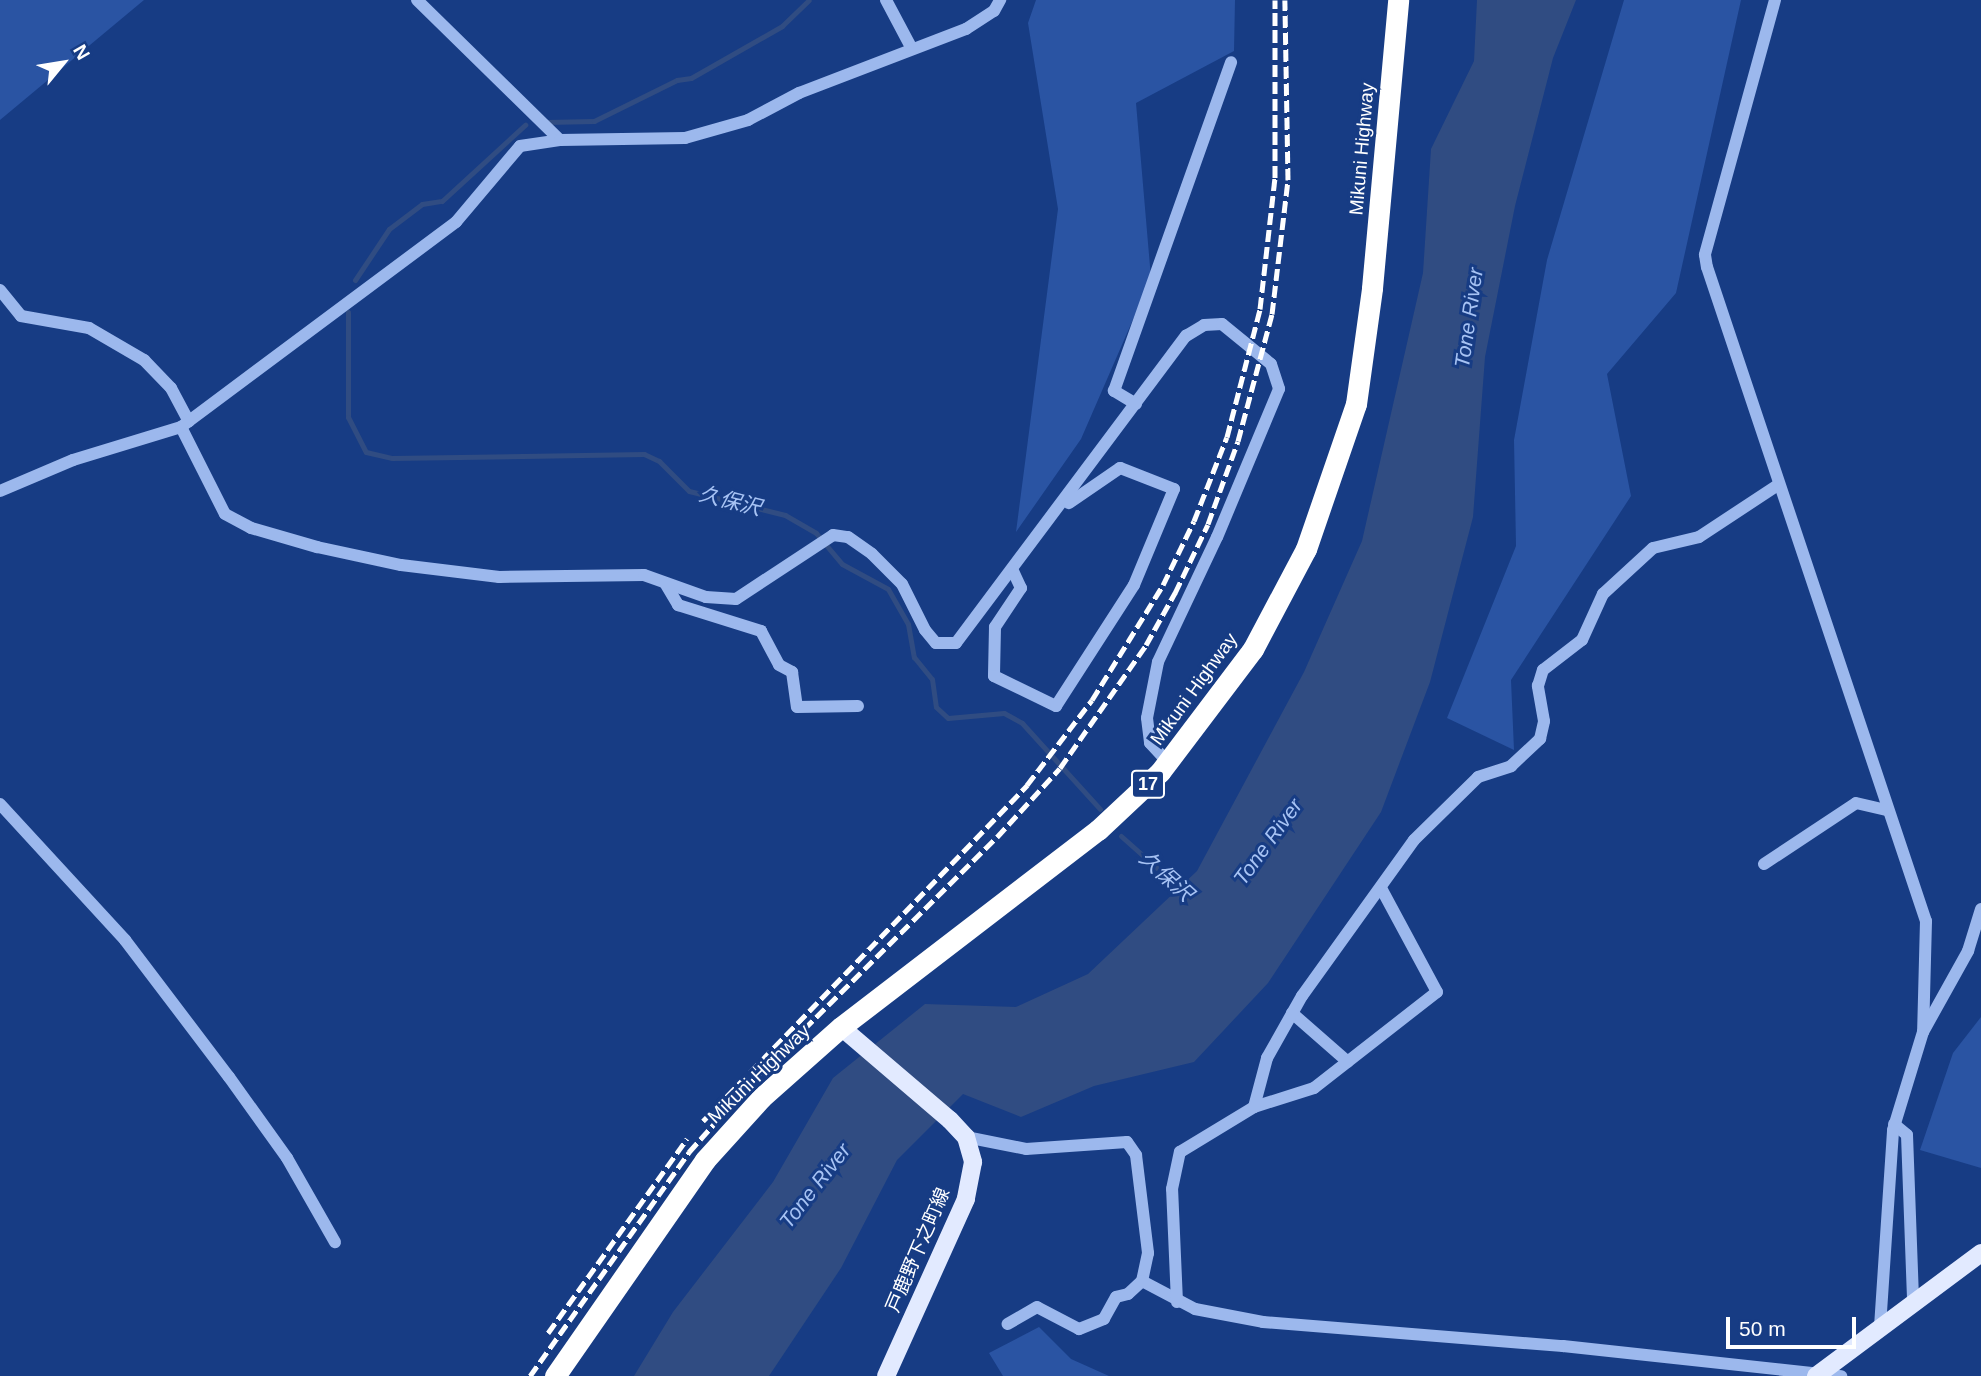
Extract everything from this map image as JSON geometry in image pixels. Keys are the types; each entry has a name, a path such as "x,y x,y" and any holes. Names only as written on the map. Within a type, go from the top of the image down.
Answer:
{"highway":[{"name":"Mikuni Highway","path":"555,1376 705,1160 769,1090 849,1035 1098,830 1168,762 1232,681 1284,594 1345,445 1356,404 1371,288 1398,0"}],"main road":[{"path":"849,1035 950,1120 966,1137"},
{"name":"戸鹿野下之町線","path":"886,1376 966,1199 973,1161 966,1137"},
{"path":"1817,1375 1981,1253"}],"street":[{"path":"417,0 560,140"},
{"path":"886,0 912,49"},
{"path":"0,491 73,460 185,424 456,222 520,146 560,140 685,138 748,120 799,93 966,29 994,11 1000,0"},
{"path":"1775,0 1705,255 1778,485 1886,810 1926,921 1923,1032"},
{"path":"1136,404 1114,391 1231,62"},
{"path":"0,290 21,316 89,328 144,360 171,388 225,514 251,528 401,565 499,577 643,575 706,597 736,599 812,545 833,535 848,537 872,554 902,584 925,630 936,643 956,643 1060,509 1186,335 1204,325 1222,324 1271,364 1279,389 1217,537 1158,662 1147,718 1150,743 1168,762"},
{"path":"1013,571 1021,588 995,628 994,676 1056,706 1134,585 1174,489 1120,468 1060,509"},
{"path":"1254,1107 1266,1058 1292,1013 1382,890 1414,840 1478,777 1511,766 1540,739 1544,721 1538,685 1543,670 1582,639 1603,594 1629,566 1653,548 1699,537 1778,485"},
{"path":"665,583 678,605 761,631 779,665 792,672 797,707 858,706"},
{"path":"1764,863 1856,803 1886,810"},
{"path":"0,804 141,962 287,1158 335,1242"},
{"path":"1177,1302 1174,1167 1189,1143 1254,1107 1314,1088 1437,992 1382,890"},
{"path":"1880,1327 1894,1124 1923,1032 1968,951 1981,909"},
{"path":"1292,1013 1348,1062"},
{"path":"1894,1124 1907,1135 1913,1301"},
{"path":"966,1137 1026,1149 1127,1142 1136,1154 1148,1253 1142,1281 1128,1294 1116,1297 1104,1319 1079,1329 1037,1307 1008,1324"},
{"path":"1142,1281 1177,1302 1263,1322 1563,1346 1841,1376"}],"shaded area":[{"path":"0,0 144,0 0,120"},
{"path":"1036,0 1235,0 1234,51 1136,103 1151,278 1081,439 1016,532 1058,209 1028,23"},
{"path":"1624,0 1741,0 1676,293 1607,374 1631,496 1511,680 1514,750 1447,718 1516,546 1514,440 1547,260"},
{"path":"1981,1017 1981,1168 1920,1150 1953,1053"},
{"path":"1039,1327 1071,1359 1109,1376 1003,1376 989,1353"}],"water":[{"name":"Tone River","path":"1477,0 1576,0 1553,58 1515,206 1485,357 1473,517 1430,682 1381,812 1268,983 1194,1062 1094,1086 1021,1117 963,1094 897,1160 841,1268 769,1376 634,1376 673,1312 773,1182 833,1078 925,1004 1016,1007 1088,974 1197,871 1304,672 1362,541 1423,273 1431,149 1474,61"}],"waterway":[{"name":"久保沢","path":"546,122 594,121 677,80 691,78 782,26 809,0"},
{"name":"久保沢","path":"355,280 389,229 422,204 442,201 525,125"},
{"name":"久保沢","path":"348,312 348,417 366,452 392,458 644,454 659,461 689,491 785,515 816,533 842,564 888,589 908,624 914,657 932,679 936,707 948,718 1004,713 1022,723 1100,809"},
{"name":"久保沢","path":"1121,836 1184,892"}],"railway":[{"path":"703,1121 1027,785 1092,700 1163,585 1194,521 1227,437 1260,309 1275,178 1275,0"},
{"path":"530,1376 689,1152 756,1077 997,837 1060,768 1146,645 1175,593 1208,524 1238,441 1272,314 1288,180 1285,0"},
{"path":"548,1333 687,1139"}]}
